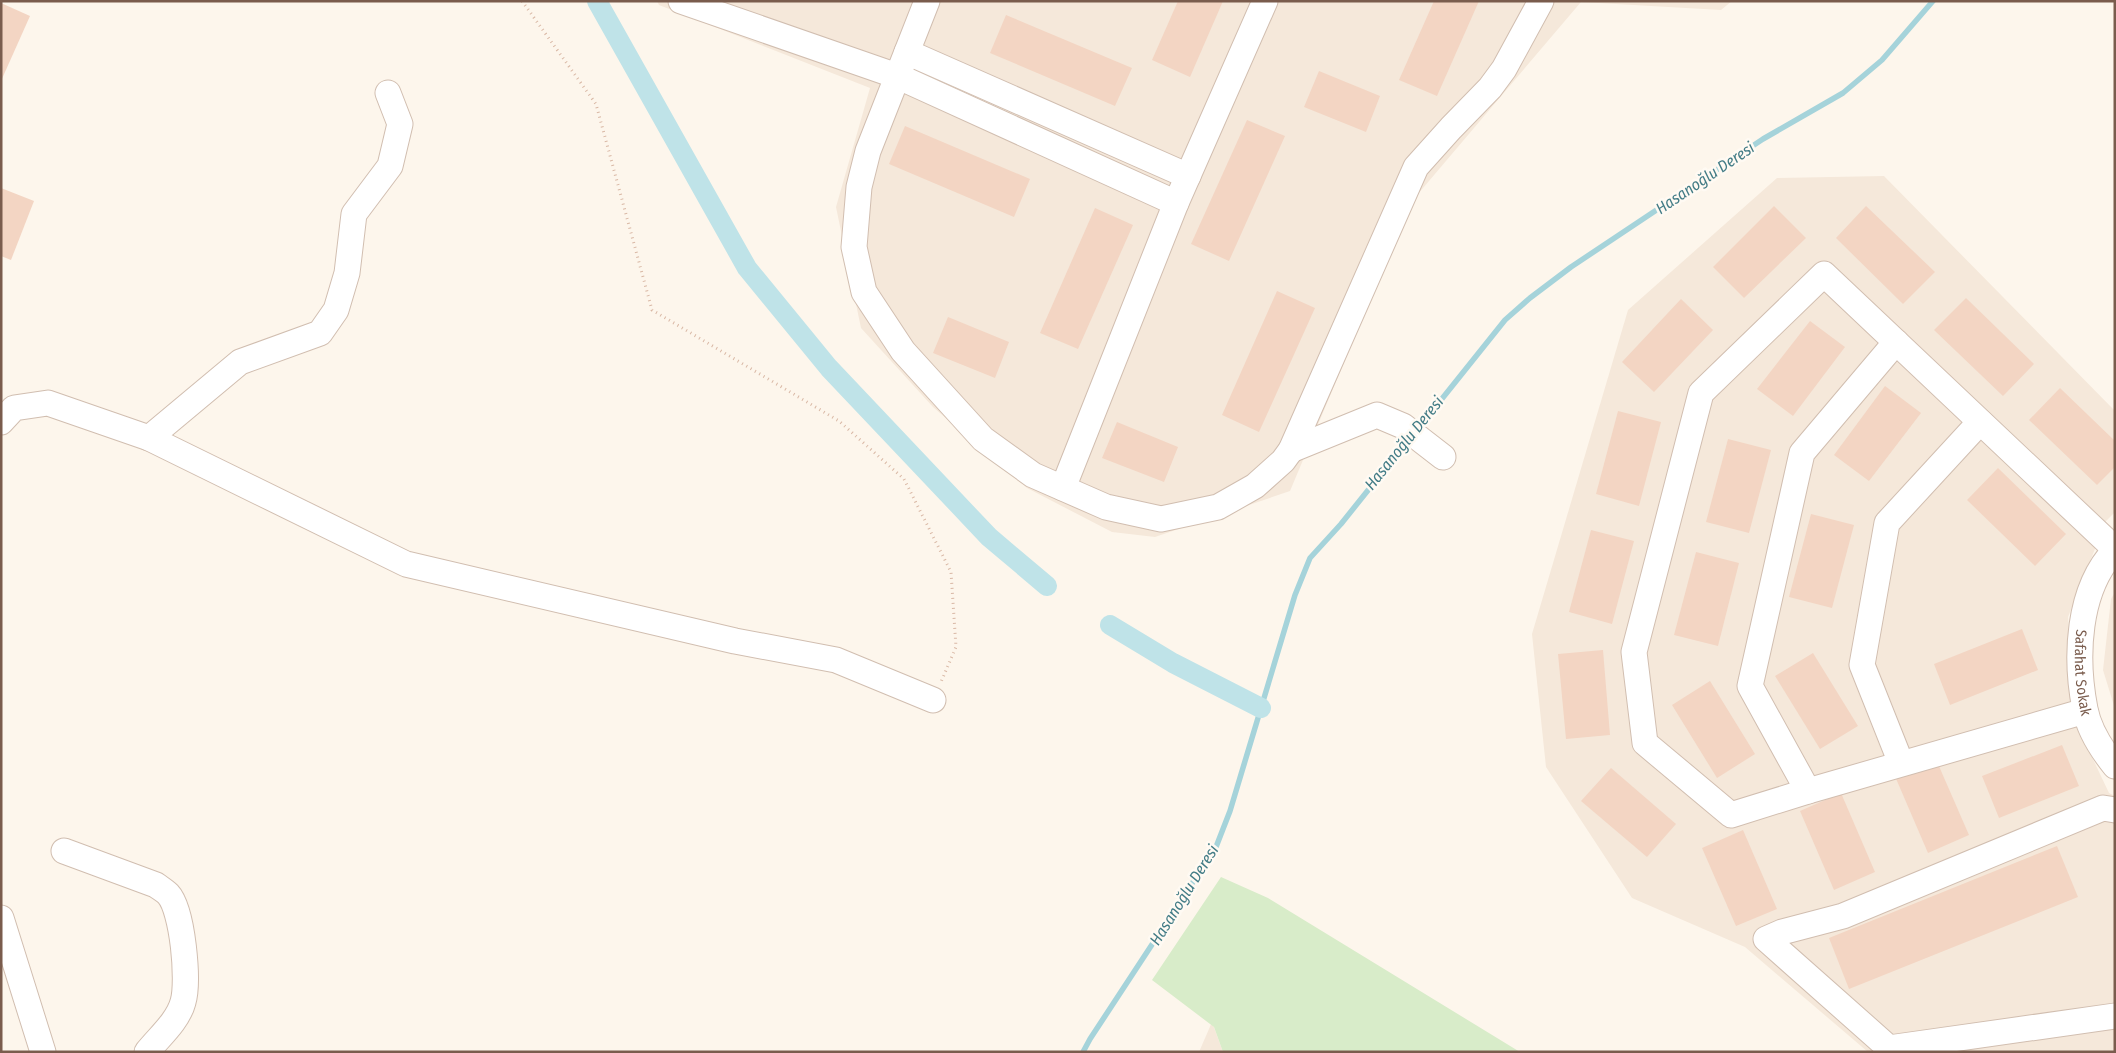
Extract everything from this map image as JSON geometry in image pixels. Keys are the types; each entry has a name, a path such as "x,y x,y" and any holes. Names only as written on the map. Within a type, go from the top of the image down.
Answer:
{"street":[{"path":"927,1 868,150 859,187 854,246 864,292 903,351 983,438 1034,475 1106,507 1161,519 1218,507 1255,486 1283,461 1291,450 1416,167 1490,88 1504,69 1541,1"},
{"path":"1063,488 1176,203 1265,1"},
{"path":"698,4 897,76 1176,203"},
{"path":"907,52 1188,176"},
{"path":"149,438 240,362 320,333 336,310 347,273 354,214 390,166 400,124 388,93"},
{"path":"2085,711 1808,790 1730,816 1646,743 1634,652 1701,393 1824,274 2115,550"},
{"path":"1808,790 1750,686 1802,453 1896,342"},
{"path":"1,422 14,408 48,403 149,438 406,564 735,641 836,660 933,700"},
{"path":"1291,450 1377,414 1403,426 1443,457"},
{"path":"1901,764 1862,665 1887,522 1980,422"},
{"name":"Safahat Sokak","path":"2115,550 2104,561 2088,594 2081,632 2080,669 2085,711 2102,750 2115,766"},
{"path":"2115,810 2103,808 1843,916 1782,932 1766,939 1889,1048 2115,1016"},
{"path":"64,851 156,885 169,895 179,915 187,980 183,1003 172,1021 147,1052"},
{"path":"1,918 43,1052"}],"path":[{"path":"522,1 596,104 652,310 839,421 904,480 951,572 956,647 933,700"}],"shaded area":[{"path":"657,1 1732,1 1721,10 1581,2 1412,201 1290,491 1155,537 1112,532 1027,488 933,407 861,328 836,207 870,88 659,5"},
{"path":"1884,176 2115,411 2115,512 2106,521 2068,617 2073,717 2109,793 2115,796 2115,1052 1868,1052 1745,947 1632,898 1546,767 1532,634 1628,310 1777,178"},
{"path":"2115,592 2115,709 2103,670 2111,599"},
{"path":"1212,1022 1223,1052 1199,1052"}],"green space":[{"path":"1221,877 1268,898 1520,1052 1223,1052 1214,1027 1152,980"}],"building":[{"path":"1178,1 1223,1 1190,77 1152,60"},
{"path":"1434,1 1479,1 1437,96 1399,80"},
{"path":"1,3 30,16 1,81"},
{"path":"1006,15 1132,68 1115,106 990,53"},
{"path":"1319,71 1380,96 1366,132 1304,107"},
{"path":"1247,120 1285,136 1229,261 1191,244"},
{"path":"905,126 1030,179 1014,217 889,164"},
{"path":"1,188 34,201 11,260 1,256"},
{"path":"1774,206 1806,238 1744,298 1713,267"},
{"path":"1866,206 1935,272 1903,304 1836,238"},
{"path":"1095,208 1133,225 1078,349 1040,333"},
{"path":"1277,291 1315,308 1259,432 1222,415"},
{"path":"1966,298 2034,364 2003,396 1934,330"},
{"path":"1681,299 1713,330 1654,392 1622,362"},
{"path":"948,317 1009,342 995,378 933,353"},
{"path":"1810,321 1845,347 1793,416 1757,389"},
{"path":"1885,386 1921,413 1869,481 1834,455"},
{"path":"2060,388 2115,441 2115,467 2097,485 2029,420"},
{"path":"1618,411 1661,422 1639,506 1596,494"},
{"path":"1117,422 1178,447 1164,482 1102,458"},
{"path":"1728,439 1771,450 1749,533 1706,522"},
{"path":"1998,468 2066,534 2035,566 1967,500"},
{"path":"1811,514 1854,525 1832,608 1789,597"},
{"path":"1591,530 1634,541 1612,624 1569,612"},
{"path":"1696,552 1739,563 1718,646 1674,635"},
{"path":"2022,629 2038,670 1950,705 1934,664"},
{"path":"1603,650 1610,735 1566,739 1558,654"},
{"path":"1813,653 1858,726 1820,749 1775,676"},
{"path":"1710,681 1755,754 1717,778 1672,705"},
{"path":"2062,745 2079,786 1999,818 1982,776"},
{"path":"1935,757 1969,835 1928,853 1894,774"},
{"path":"1611,768 1676,824 1647,857 1581,801"},
{"path":"1841,793 1875,872 1834,890 1800,811"},
{"path":"1743,830 1777,909 1736,926 1702,848"},
{"path":"2057,846 2078,897 1849,989 1829,938"}],"waterway":[{"path":"597,1 747,268 829,368 989,537 1047,586"},
{"name":"Hasanoğlu Deresi","path":"1417,430 1505,320 1530,298 1571,267 1763,139 1843,93 1882,60 1933,1"},
{"name":"Hasanoğlu Deresi","path":"1083,1052 1216,847 1230,811 1295,595 1310,558 1341,524 1409,439"},
{"path":"1110,625 1173,663 1261,708"}]}
